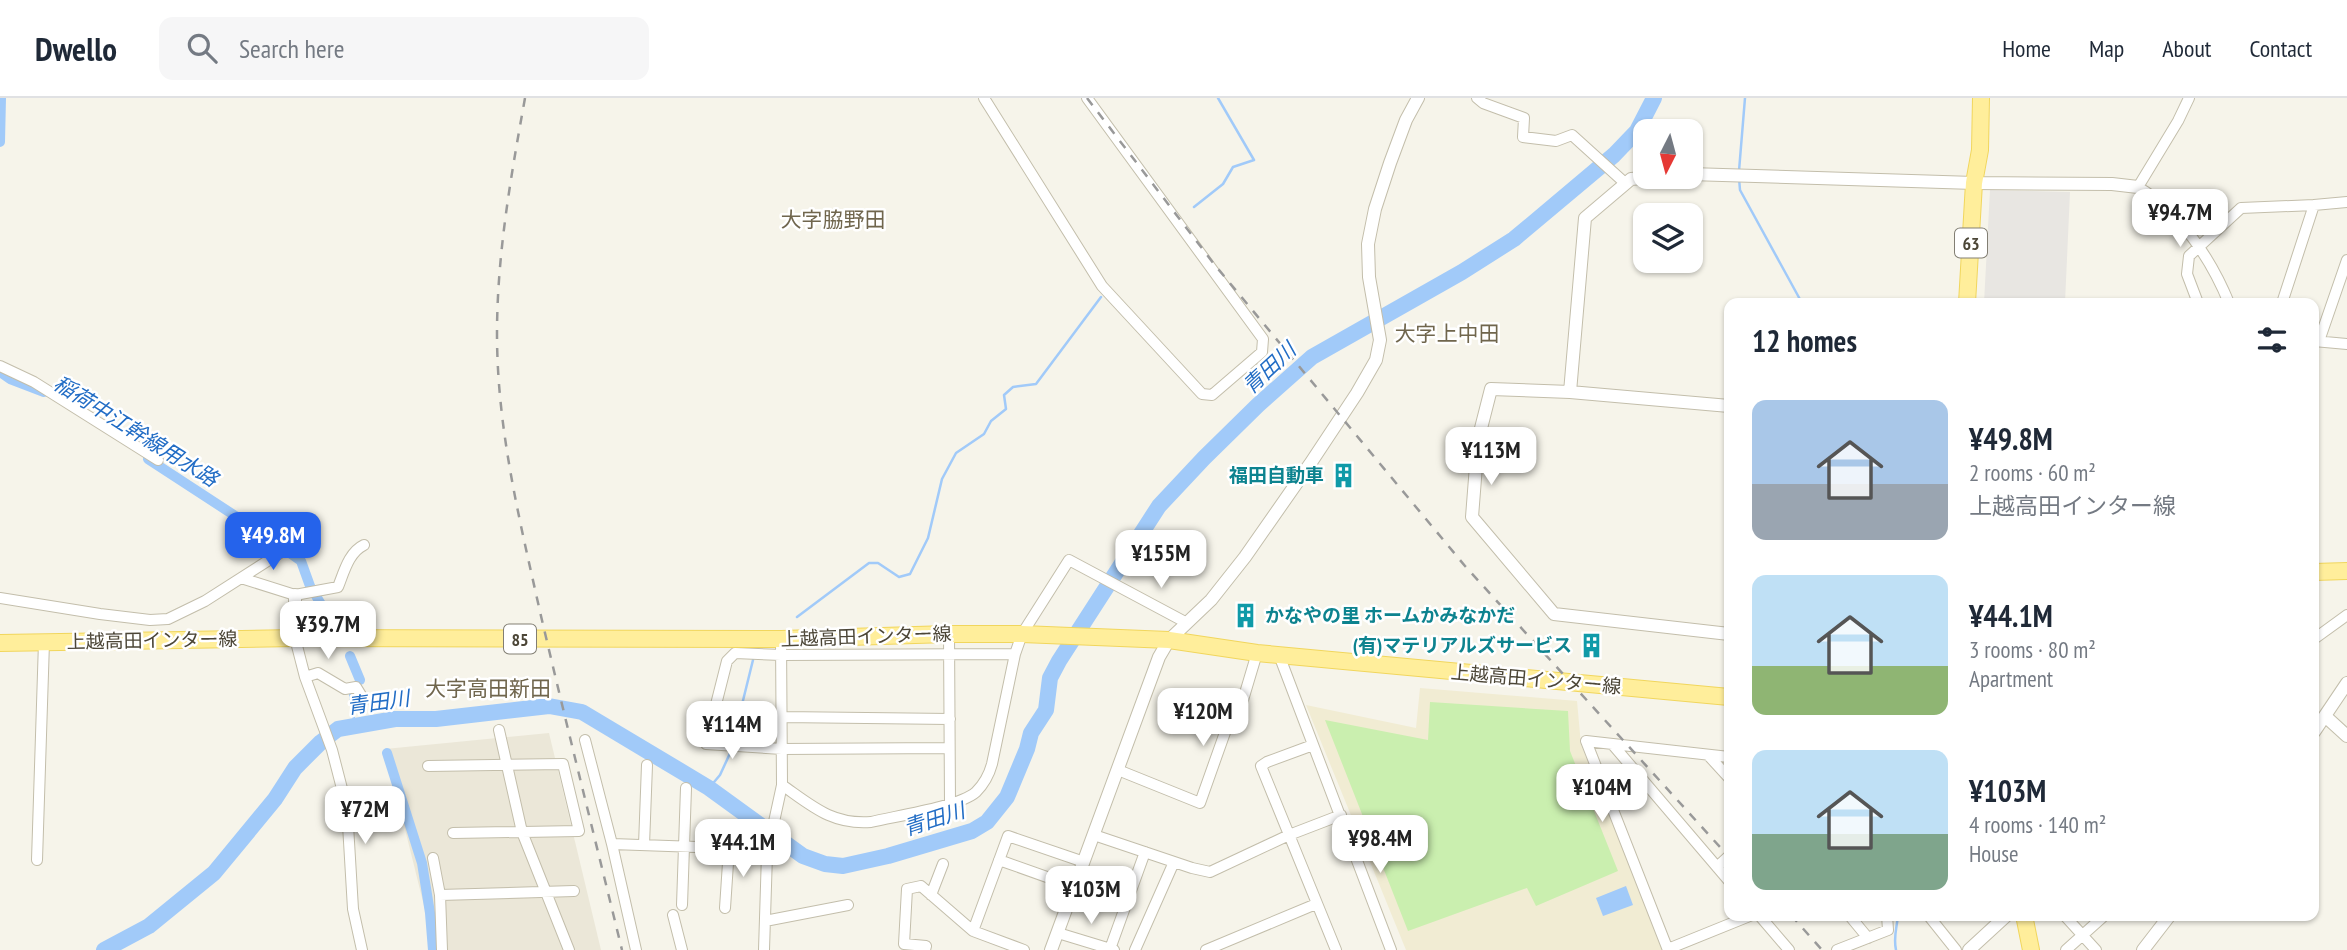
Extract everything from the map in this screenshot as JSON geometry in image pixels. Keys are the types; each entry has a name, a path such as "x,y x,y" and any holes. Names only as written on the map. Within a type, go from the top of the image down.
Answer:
{"main road":[{"name":"63","path":"1971,98 1969,150 1974,183"},
{"name":"63","path":"1967,298 1974,183 1980,150 1981,98"},
{"path":"2319,572 2347,571"},
{"name":"上越高田インター線","path":"0,643 295,638 781,647 949,634 1041,635 1169,640 1257,653 1724,697"},
{"path":"2025,921 2031,950"}],"street":[{"path":"984,98 1102,286 1202,394 1212,395 1262,352 1263,339 1087,98"},
{"path":"1051,950 1153,671 1169,640 1211,600 1245,556 1357,393 1378,353 1379,324 1369,277 1368,244 1375,209 1406,120 1418,98"},
{"path":"1477,98 1483,103 1524,118 1523,137 1556,141 1572,135 1625,183"},
{"path":"2138,187 2189,98"},
{"path":"1703,174 1974,183 2088,183 2138,187 2164,207 2199,247 2220,280 2227,298"},
{"path":"1570,392 1584,218 1633,179"},
{"path":"2196,298 2187,269 2189,256 2241,208 2347,202"},
{"path":"2284,298 2314,205"},
{"path":"2319,333 2347,260"},
{"path":"2319,341 2347,344"},
{"path":"0,366 34,382 158,460"},
{"path":"1724,406 1570,392 1491,389 1478,440 1472,517 1554,614 1724,633"},
{"path":"241,578 295,595 338,587 352,554 364,545"},
{"path":"0,598 69,611 150,620 169,619 205,601 280,553"},
{"path":"782,785 826,815 845,822 871,822 965,799 975,793 988,776 1015,654 1022,635 1069,560 1187,623"},
{"path":"295,595 295,638 305,677 332,750 347,807 353,909 362,950"},
{"path":"2319,635 2347,615"},
{"path":"150,620 150,640"},
{"path":"949,634 950,803"},
{"path":"37,860 44,642"},
{"path":"949,748 782,749 706,744 727,661 735,653 781,647 949,655 1015,654"},
{"path":"764,950 768,849 782,785 781,647"},
{"path":"1118,770 1200,803 1228,724 1240,710 1257,653"},
{"path":"1279,654 1390,948 1378,950"},
{"path":"305,677 318,673 349,688 356,687 365,700"},
{"path":"2347,683 2319,714 2347,736"},
{"path":"782,717 950,719"},
{"path":"499,730 522,832 569,950"},
{"path":"585,740 636,950"},
{"path":"1724,757 1586,741 1668,950 1738,921"},
{"path":"1613,744 1724,875"},
{"path":"1313,745 1261,766 1336,950"},
{"path":"1708,755 1724,773"},
{"path":"428,766 563,764 579,831 453,833"},
{"path":"644,845 647,765"},
{"path":"682,905 686,788"},
{"path":"1094,835 1210,872 1289,835 1341,816"},
{"path":"973,931 1008,836 1084,862"},
{"path":"612,844 768,849"},
{"path":"725,908 729,848"},
{"path":"1058,933 1112,949 1145,852"},
{"path":"433,858 440,895 442,950"},
{"path":"999,860 1075,887"},
{"path":"1717,867 1724,861"},
{"path":"1135,950 1174,862"},
{"path":"931,895 943,864"},
{"path":"925,950 926,946 904,944 907,889 921,886 973,931 1024,950"},
{"path":"440,895 574,891"},
{"path":"1206,950 1316,904"},
{"path":"765,920 848,905"},
{"path":"673,915 681,950"},
{"path":"1764,921 1789,950"},
{"path":"1854,921 1868,938"},
{"path":"1837,950 1888,930 1887,921"},
{"path":"1933,921 1956,950"},
{"path":"1969,950 2000,921"},
{"path":"2069,921 2096,950"},
{"path":"2066,950 2099,921"},
{"path":"2143,950 2165,921"}],"shaded area":[{"path":"1990,190 2070,192 2065,298 1984,298"},
{"path":"1420,688 1577,701 1581,745 1663,950 1406,950 1306,705 1416,728"},
{"path":"549,733 601,950 435,950 385,749"}],"green space":[{"path":"1430,702 1568,711 1570,751 1618,871 1536,906 1527,888 1408,931 1325,720 1428,740"}],"water":[{"path":"1626,886 1633,905 1603,916 1596,898"}],"waterway":[{"name":"稲荷中江幹線用水路","path":"0,142 1,98"},
{"path":"1194,207 1223,184 1233,167 1254,160 1218,98"},
{"name":"青田川","path":"104,950 149,926 214,873 275,799 295,768 321,742 338,729 395,719 436,719 549,706 582,712 709,788 803,856 825,864 843,866 888,856 972,831 987,822 1007,797 1031,733 1046,710 1050,678 1159,506 1258,405 1312,357 1462,272 1514,239 1614,155 1637,131 1654,98"},
{"path":"1739,171 1745,98"},
{"path":"1739,178 1740,190 1799,298"},
{"path":"797,617 869,563 878,563 899,577 910,574 928,538 942,479 956,453 984,434 991,421 1006,409 1004,395 1013,387 1036,384 1101,297"},
{"name":"稲荷中江幹線用水路","path":"0,372 10,379 44,392"},
{"name":"稲荷中江幹線用水路","path":"148,459 301,561 310,586 330,619"},
{"name":"稲荷中江幹線用水路","path":"350,656 360,680"},
{"path":"734,737 753,660"},
{"path":"350,693 355,726"},
{"path":"709,788 720,775 732,749"},
{"name":"稲荷中江幹線用水路","path":"387,753 422,863 433,950"},
{"path":"1896,950 1897,921"}],"railway":[{"path":"525,98 499,274 498,370 505,441 525,546 622,950"},
{"path":"1087,98 1214,264 1465,566 1724,851"},
{"path":"1796,921 1822,950"}],"place":[{"name":"福田自動車","path":"1344,475"},
{"name":"かなやの里 ホームかみなかだ","path":"1245,615"},
{"name":"(有)マテリアルズサービス","path":"1592,645"}],"district":[{"name":"大字脇野田","path":"833,219"},
{"name":"大字上中田","path":"1447,333"},
{"name":"大字高田新田","path":"488,688"}]}
